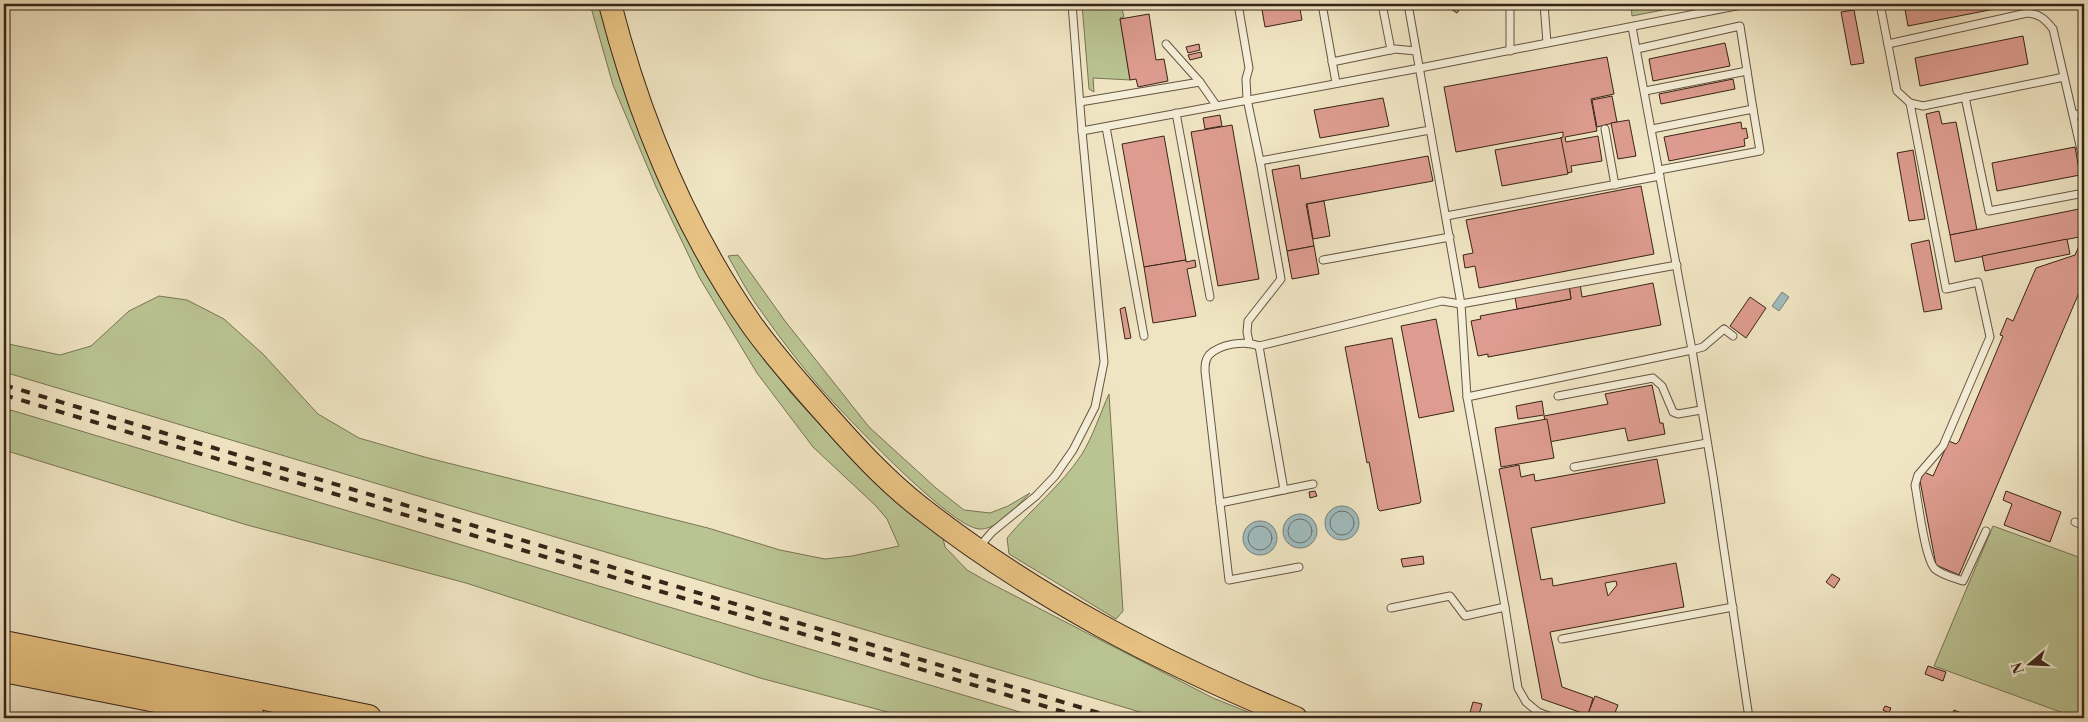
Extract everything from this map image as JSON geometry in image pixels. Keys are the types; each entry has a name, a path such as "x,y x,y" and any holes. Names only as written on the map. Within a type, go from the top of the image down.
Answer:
{"highway":[{"path":"4,644 368,718"},
{"path":"4,669 252,718"}],"main road":[{"path":"610,4 623,52 659,150 689,217 716,266 752,326 793,378 863,456 919,506 977,549 1090,621 1222,688 1296,718"}],"lane":[{"path":"977,549 992,532 1036,496 1055,476 1074,450 1095,406 1104,362 1072,4"},
{"path":"1238,4 1249,68 1246,79 1247,99 1281,279 1248,322 1249,342"},
{"path":"1322,4 1336,83"},
{"path":"1382,4 1391,50"},
{"path":"1408,4 1462,304 1467,397 1518,688 1526,702 1538,712 1554,718"},
{"path":"1510,4 1510,51"},
{"path":"1544,4 1547,43"},
{"path":"1082,131 1510,51 1746,4"},
{"path":"1880,4 1897,91 1910,103 1922,106 2064,77"},
{"path":"1888,44 2027,14 2036,14 2044,18 2053,29 2084,163"},
{"path":"1446,216 1615,185 1660,173 1760,152 1740,26 1637,49"},
{"path":"1632,27 1692,350 1749,718"},
{"path":"1166,44 1200,82 1216,105"},
{"path":"1332,62 1391,50 1416,51"},
{"path":"1644,92 1747,71"},
{"path":"1080,102 1200,82"},
{"path":"1965,97 1989,211 2084,193"},
{"path":"1910,103 1946,288 1978,282 1990,337 1943,446 1918,474 1915,485 1932,567 1939,572 1963,581 1986,531"},
{"path":"1652,129 1753,110"},
{"path":"1176,113 1210,297"},
{"path":"2073,114 2084,115"},
{"path":"1106,127 1144,336"},
{"path":"1605,129 1615,185"},
{"path":"1260,161 1430,130"},
{"path":"1323,260 1450,237"},
{"path":"1299,567 1229,580 1205,371 1206,361 1209,356 1221,348 1249,342 1258,346 1442,301 1462,304 1677,265"},
{"path":"1467,397 1692,350 1703,347 1724,329 1733,336"},
{"path":"1258,346 1284,490"},
{"path":"1558,396 1653,378 1662,386 1673,412 1678,414 1701,410"},
{"path":"1574,468 1707,443"},
{"path":"1220,502 1313,484"},
{"path":"2075,522 2084,526"},
{"path":"1392,608 1450,596 1465,616 1505,607"},
{"path":"1562,639 1733,607"}],"green space":[{"path":"590,4 600,4 620,80 665,193 706,271 790,392 854,462 943,538 945,547 967,570 1213,698 1263,718 1160,718 4,372 4,343 60,355 91,346 129,311 159,296 187,300 224,319 263,354 318,414 359,438 428,458 708,528 780,550 825,559 852,556 899,546 887,519 876,506 813,447 757,373 699,277 656,187 613,85"},
{"path":"1082,4 1121,4 1124,17 1120,18 1130,80 1093,78 1094,92 1089,89"},
{"path":"1631,4 1694,4 1632,16"},
{"path":"738,255 785,321 869,427 936,488 964,510 990,513 1008,506 1030,493 1007,516 993,526 986,528 979,529 965,523 946,510 899,469 808,373 747,291 728,256"},
{"path":"1109,394 1123,611 1116,619 1009,554 1007,538 1074,466 1086,447"},
{"path":"4,408 1040,718 910,718 760,678 466,583 247,525 4,450"},
{"path":"1993,526 2084,559 2084,718 2077,718 1934,666"}],"water":[{"path":"1782,292 1789,297 1779,311 1772,306"},
{"path":"1342,506 1349,507 1354,511 1358,516 1358,530 1354,535 1349,539 1342,540 1335,539 1330,535 1326,530 1325,523 1326,516 1330,511 1335,507"},
{"path":"1300,514 1307,515 1312,519 1316,524 1316,538 1312,543 1307,547 1300,548 1293,547 1288,543 1284,538 1283,531 1284,524 1288,519 1293,515"},
{"path":"1260,521 1267,522 1272,526 1276,531 1276,545 1272,550 1267,554 1260,555 1253,554 1248,550 1244,545 1243,538 1244,531 1248,526 1253,522"}],"building":[{"path":"1261,4 1299,4 1302,20 1265,27"},
{"path":"1443,4 1463,4 1457,13"},
{"path":"1904,4 2020,4 1908,26"},
{"path":"1854,10 1864,63 1851,65 1841,12"},
{"path":"1149,14 1156,60 1164,59 1168,81 1138,87 1136,79 1130,80 1120,19"},
{"path":"2023,36 2028,64 1920,86 1915,58"},
{"path":"1725,43 1730,66 1653,81 1649,59"},
{"path":"1199,44 1200,50 1188,53 1186,47"},
{"path":"1201,52 1202,57 1190,60 1188,55"},
{"path":"1607,57 1614,94 1591,99 1597,131 1565,137 1566,142 1598,136 1602,161 1571,166 1572,172 1567,173 1560,138 1563,137 1563,132 1456,152 1444,87"},
{"path":"1733,79 1735,89 1661,104 1659,94"},
{"path":"1612,96 1617,122 1597,127 1592,100"},
{"path":"1383,98 1389,126 1320,138 1314,110"},
{"path":"1939,111 1942,124 1956,122 1977,230 1950,235 1926,114"},
{"path":"1220,115 1222,126 1205,129 1203,118"},
{"path":"1629,120 1636,156 1618,159 1611,123"},
{"path":"1741,122 1742,129 1746,128 1748,138 1744,139 1745,146 1669,161 1664,137"},
{"path":"1232,125 1259,279 1218,286 1191,132"},
{"path":"1164,136 1186,260 1144,267 1122,144"},
{"path":"1561,138 1568,174 1502,186 1495,150"},
{"path":"2075,147 2080,175 1997,191 1992,163"},
{"path":"1913,150 1925,219 1909,221 1897,153"},
{"path":"1428,156 1433,181 1306,204 1314,246 1287,251 1272,170 1299,165 1301,179"},
{"path":"1641,186 1654,254 1479,288 1475,266 1465,268 1463,255 1473,253 1466,220"},
{"path":"1324,201 1330,236 1313,239 1307,204"},
{"path":"2084,208 2084,236 1955,262 1950,235"},
{"path":"2067,239 2070,254 1985,271 1982,256"},
{"path":"1929,240 1942,309 1924,312 1911,244"},
{"path":"2080,244 2084,246 2084,281 1959,575 1936,565 1920,481 1924,472 1933,476 1949,441 1956,444 1959,441 2003,336 2000,335 2007,318 2013,321 2036,268 2075,255"},
{"path":"1314,246 1319,274 1292,279 1287,251"},
{"path":"1186,260 1186,262 1195,260 1196,267 1187,269 1196,316 1153,323 1144,267"},
{"path":"1580,283 1582,297 1653,283 1661,325 1488,357 1488,354 1478,356 1471,321 1481,319 1480,316 1571,299 1569,285"},
{"path":"1569,286 1571,299 1517,309 1515,297"},
{"path":"1750,297 1766,308 1746,338 1730,326"},
{"path":"1125,307 1131,338 1125,339 1120,309"},
{"path":"1436,319 1454,411 1419,418 1401,326"},
{"path":"1392,338 1421,501 1420,503 1380,511 1378,509 1369,462 1367,463 1345,347"},
{"path":"1652,385 1660,423 1663,423 1665,434 1628,441 1625,428 1549,442 1544,416 1608,404 1605,394"},
{"path":"1542,401 1544,415 1518,419 1516,406"},
{"path":"1547,419 1554,458 1501,467 1495,428"},
{"path":"1657,459 1665,503 1531,528 1541,580 1552,578 1553,586 1676,563 1684,607 1550,632 1562,687 1593,698 1588,715 1542,699 1499,469 1519,465 1521,477 1534,474 1535,481","holes":["1616,581 1617,585 1608,596 1605,583"]},
{"path":"1315,491 1317,496 1310,498 1309,492"},
{"path":"2006,491 2061,512 2050,542 2004,525 2012,504 2003,500"},
{"path":"1423,556 1424,564 1403,567 1401,559"},
{"path":"1832,574 1840,579 1834,588 1826,582"},
{"path":"1928,666 1946,672 1943,681 1925,674"},
{"path":"1595,696 1618,705 1613,718 1600,718 1588,714"},
{"path":"1473,702 1482,704 1478,718 1469,716"},
{"path":"1885,706 1891,708 1889,713 1883,710"},
{"path":"1954,710 1968,716 1967,718 1951,718"}],"railway":[{"path":"4,385 1116,718"},
{"path":"4,395 1084,718"}]}
